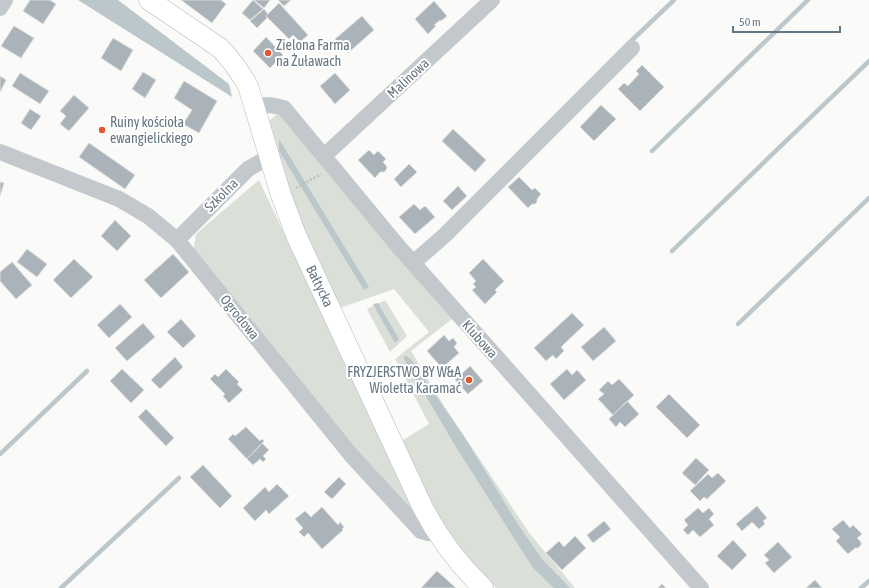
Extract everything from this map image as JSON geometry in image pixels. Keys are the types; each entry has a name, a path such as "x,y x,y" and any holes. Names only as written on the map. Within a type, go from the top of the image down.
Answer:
{"main road":[{"name":"Bałtycka","path":"149,0 220,48 229,57 248,86 280,195 296,235 422,506 436,532 459,563 483,588"}],"street":[{"path":"0,8 5,0"},
{"name":"Malinowa","path":"324,156 492,0"},
{"path":"413,263 445,235 632,48"},
{"name":"Klubowa","path":"254,106 270,105 284,108 413,263 701,588"},
{"name":"Ogrodowa","path":"1,152 119,199 148,216 177,240 352,455 421,531 428,533 436,532"},
{"name":"Szkolna","path":"177,240 248,169 269,157"}],"path":[{"path":"299,186 308,181"}],"shaded area":[{"path":"78,0 118,0 229,84 232,97"},
{"path":"279,114 452,319 411,351 444,406 530,534 575,588 496,588 465,556 433,510 403,440 429,424 395,359 429,332 394,289 340,308 300,222 268,122"},
{"path":"279,139 369,287 364,290 279,151"},
{"path":"259,180 422,526 358,454 193,252 196,234"},
{"path":"385,300 407,336 390,352 367,309"},
{"path":"378,303 399,339 395,343 373,304"},
{"path":"410,358 465,438 519,526 542,559 570,588 554,588 533,568 456,447 406,362"}],"building":[{"path":"30,0 50,0 56,4 43,24 23,11"},
{"path":"181,0 221,0 226,4 212,23"},
{"path":"253,0 263,9 250,20 242,13"},
{"path":"254,0 270,0 264,8"},
{"path":"278,0 291,0 284,6"},
{"path":"434,1 447,16 434,25 436,26 428,34 415,19"},
{"path":"279,3 308,35 300,42 293,35 289,39 266,16"},
{"path":"264,9 268,14 266,16 267,18 257,28 250,21"},
{"path":"362,16 374,30 348,53 335,39"},
{"path":"14,26 34,38 21,58 1,46"},
{"name":"Zielona Farma na Żuławach","path":"266,37 283,55 270,68 253,51"},
{"path":"113,38 133,50 121,71 101,58"},
{"path":"642,65 664,87 640,111 618,89 624,83 628,86 639,74 636,71"},
{"path":"143,72 156,80 145,98 132,89"},
{"path":"20,73 49,91 40,104 12,86"},
{"path":"335,73 350,90 335,104 320,86"},
{"path":"0,76 6,80 0,92"},
{"path":"184,81 217,101 199,133 183,124 192,110 174,98"},
{"path":"74,95 89,108 69,131 60,124 66,116 60,111"},
{"path":"601,105 616,119 594,141 580,127"},
{"path":"30,109 41,116 31,130 21,123"},
{"path":"453,129 486,160 475,172 442,141"},
{"path":"89,143 135,175 125,189 79,157"},
{"path":"369,150 374,155 378,151 386,159 383,162 387,167 386,170 384,172 380,172 375,178 358,160"},
{"path":"409,164 417,172 401,187 394,179"},
{"path":"519,177 532,190 535,188 541,194 537,199 537,202 528,208 508,187"},
{"path":"0,182 4,183 0,196"},
{"path":"458,186 467,196 452,210 443,201"},
{"path":"414,204 420,210 425,206 435,217 415,234 399,217"},
{"path":"115,220 131,236 117,251 101,236"},
{"path":"27,249 47,264 37,277 17,262"},
{"path":"173,254 189,272 161,298 144,280"},
{"path":"74,259 93,277 71,298 53,280"},
{"path":"483,259 504,281 495,290 497,292 485,304 472,290 476,287 473,284 476,281 469,273"},
{"path":"12,262 32,285 16,299 0,281 0,272"},
{"path":"120,304 132,317 109,338 97,325"},
{"path":"572,313 584,325 561,347 564,351 556,359 553,355 546,361 534,348"},
{"path":"181,319 196,336 183,348 167,332"},
{"path":"143,323 155,337 127,361 115,348"},
{"path":"604,327 616,341 593,361 581,347"},
{"path":"444,335 449,341 453,338 457,343 454,347 459,353 442,368 427,351"},
{"path":"175,357 183,367 160,389 151,380"},
{"name":"FRYZJERSTWO BY W&A Wioletta Karamać","path":"470,366 483,381 468,394 455,380"},
{"path":"122,369 144,390 131,403 110,381"},
{"path":"226,369 239,382 237,384 243,390 229,403 223,396 225,394 210,379 215,374 218,377"},
{"path":"567,369 572,375 577,370 586,380 564,400 550,384"},
{"path":"619,379 634,395 613,415 598,399 604,394 599,390 608,381 612,385"},
{"path":"669,394 700,425 687,438 656,407"},
{"path":"627,401 639,414 625,427 620,422 616,427 609,419"},
{"path":"146,409 174,438 166,446 138,417"},
{"path":"246,427 260,441 262,439 264,441 247,459 228,439 233,434 235,436"},
{"path":"262,443 269,450 263,456 266,459 263,462 260,459 253,465 247,459"},
{"path":"696,458 709,470 695,485 682,473"},
{"path":"203,465 232,496 220,508 190,477"},
{"path":"718,473 726,481 707,499 704,497 700,501 690,491 708,474 712,478"},
{"path":"339,477 346,484 332,499 324,492"},
{"path":"277,484 289,496 269,514 266,510 255,521 243,508 265,487 269,492"},
{"path":"757,506 767,518 763,521 765,524 759,529 752,522 742,531 736,524"},
{"path":"322,507 338,525 340,522 344,527 342,529 343,530 322,549 308,533 304,537 299,532 303,528 295,519 305,511 311,517"},
{"path":"698,508 703,513 709,508 714,514 709,519 714,525 700,537 693,530 688,535 683,530 688,525 684,520"},
{"path":"843,520 850,528 853,525 862,534 857,538 861,542 861,545 848,554 836,541 840,537 832,529"},
{"path":"604,521 611,529 593,543 587,535"},
{"path":"575,536 586,548 562,570 546,553 559,541 564,547"},
{"path":"733,540 747,555 732,570 717,556"},
{"path":"778,542 792,557 774,573 765,563 769,560 764,555"},
{"path":"437,571 456,588 421,588"},
{"path":"815,580 822,588 806,588"},
{"path":"662,584 666,588 658,588"}],"waterway":[{"path":"629,43 674,0"},
{"path":"652,151 808,0"},
{"path":"672,251 869,61"},
{"path":"738,324 869,198"},
{"path":"406,358 411,366"},
{"path":"0,454 87,371"},
{"path":"61,588 179,478"},
{"path":"861,588 869,581"}],"place":[{"name":"Zielona Farma na Żuławach","path":"268,53"},
{"name":"Ruiny kościoła ewangielickiego","path":"102,130"},
{"name":"FRYZJERSTWO BY W&A Wioletta Karamać","path":"469,380"}]}
